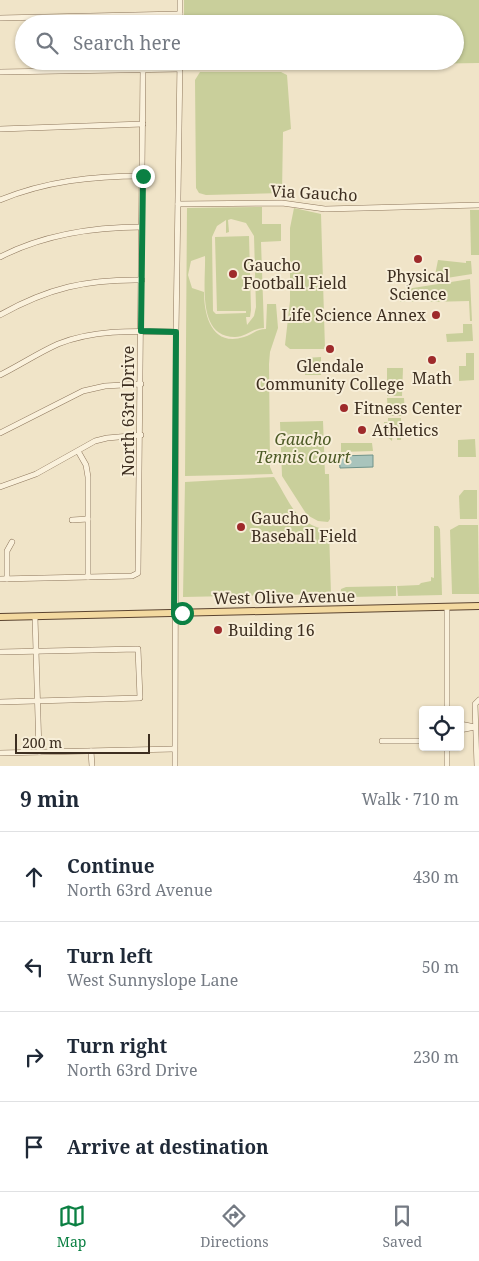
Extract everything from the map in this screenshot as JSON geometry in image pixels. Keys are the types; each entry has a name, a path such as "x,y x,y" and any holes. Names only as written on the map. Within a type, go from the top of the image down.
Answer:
{"main road":[{"name":"West Olive Avenue","path":"0,618 479,606"}],"street":[{"path":"135,15 180,14 180,0"},
{"path":"0,18 15,18"},
{"path":"0,72 95,70"},
{"name":"North 63rd Drive","path":"88,577 132,576 138,574 141,435 143,70"},
{"path":"174,766 176,332 180,70"},
{"path":"0,129 143,124"},
{"path":"0,200 50,184 86,178 143,176"},
{"path":"18,186 21,192"},
{"name":"Via Gaucho","path":"178,204 282,203 318,209 479,205"},
{"path":"0,257 46,239 82,230 142,227"},
{"path":"0,315 48,291 78,283 142,280"},
{"path":"0,375 69,340 93,334 141,331 176,332"},
{"path":"0,433 83,391 105,386 141,384"},
{"path":"0,487 36,474 95,441 141,435"},
{"path":"0,579 88,577 88,478 86,465 78,451"},
{"path":"72,520 88,520"},
{"path":"7,579 7,551 12,542"},
{"path":"447,607 447,706"},
{"path":"35,617 39,752"},
{"path":"0,652 138,649 140,698 0,702"},
{"path":"477,766 475,727 478,700"},
{"path":"464,725 475,727"},
{"path":"464,729 475,727"},
{"path":"382,741 419,741"},
{"path":"0,753 174,749"},
{"path":"92,751 92,766"},
{"path":"447,751 447,766"}],"green space":[{"path":"184,0 479,0 479,63 464,63 464,15 184,15"},
{"path":"200,72 281,72 287,75 291,129 283,132 282,193 206,195 199,193 196,188 195,80"},
{"path":"262,207 262,224 281,224 281,241 261,242 264,328 256,329 239,337 223,335 214,328 206,306 205,256 191,261 188,275 192,288 204,292 204,301 208,319 217,333 224,338 244,337 266,329 267,304 276,304 278,328 270,352 269,364 270,467 273,474 185,476 187,208","holes":["226,220 226,233 229,232 228,220 246,223 254,236 256,307 254,316 247,325 246,317 250,317 251,310 249,236 215,237 217,311 246,311 246,313 216,314 213,311 212,237 217,226"]},
{"path":"294,208 321,214 325,349 290,349 285,345 290,301 290,228"},
{"path":"470,210 479,210 479,255 471,255"},
{"path":"438,260 466,263 466,261 471,261 472,274 434,280"},
{"path":"470,279 472,321 470,321 469,301 430,302 429,297 415,297 414,302 400,302 400,290"},
{"path":"463,324 472,324 473,341 447,342 446,334 463,333"},
{"path":"466,353 474,353 474,380 459,381 459,366 466,366"},
{"path":"321,357 321,375 305,375 305,358"},
{"path":"387,368 403,368 402,396 387,396"},
{"path":"387,398 404,398 405,416 388,416"},
{"path":"388,418 401,418 401,426 405,427 401,430 401,440 397,440 397,433 393,429 392,441 384,434 384,422 388,422"},
{"name":"Gaucho Tennis Court","path":"323,421 325,474 329,474 330,519 328,522 318,521 307,515 282,476 280,422"},
{"path":"475,439 476,457 458,457 458,440"},
{"path":"341,443 372,443 373,451 341,452"},
{"path":"274,477 301,518 308,523 329,530 331,594 183,597 185,482"},
{"path":"464,490 477,490 477,519 460,519 459,496"},
{"path":"459,525 478,525 479,594 452,594 450,530"},
{"path":"434,526 438,526 440,529 442,595 398,596 397,586 419,585 431,581 431,577 434,578"},
{"path":"396,586 396,596 351,597 344,599 340,597 341,589 346,587"}],"water":[{"path":"373,455 373,467 340,468 339,456"}],"place":[{"name":"Physical Science","path":"418,259"},
{"name":"Gaucho Football Field","path":"233,274"},
{"name":"Life Science Annex","path":"436,315"},
{"name":"Glendale Community College","path":"330,349"},
{"name":"Math","path":"432,360"},
{"name":"Fitness Center","path":"344,408"},
{"name":"Athletics","path":"362,430"},
{"name":"Gaucho Baseball Field","path":"241,527"},
{"name":"Building 16","path":"218,630"}],"route":[{"path":"143,176 141,331 176,332 174,613 182,613"}]}
